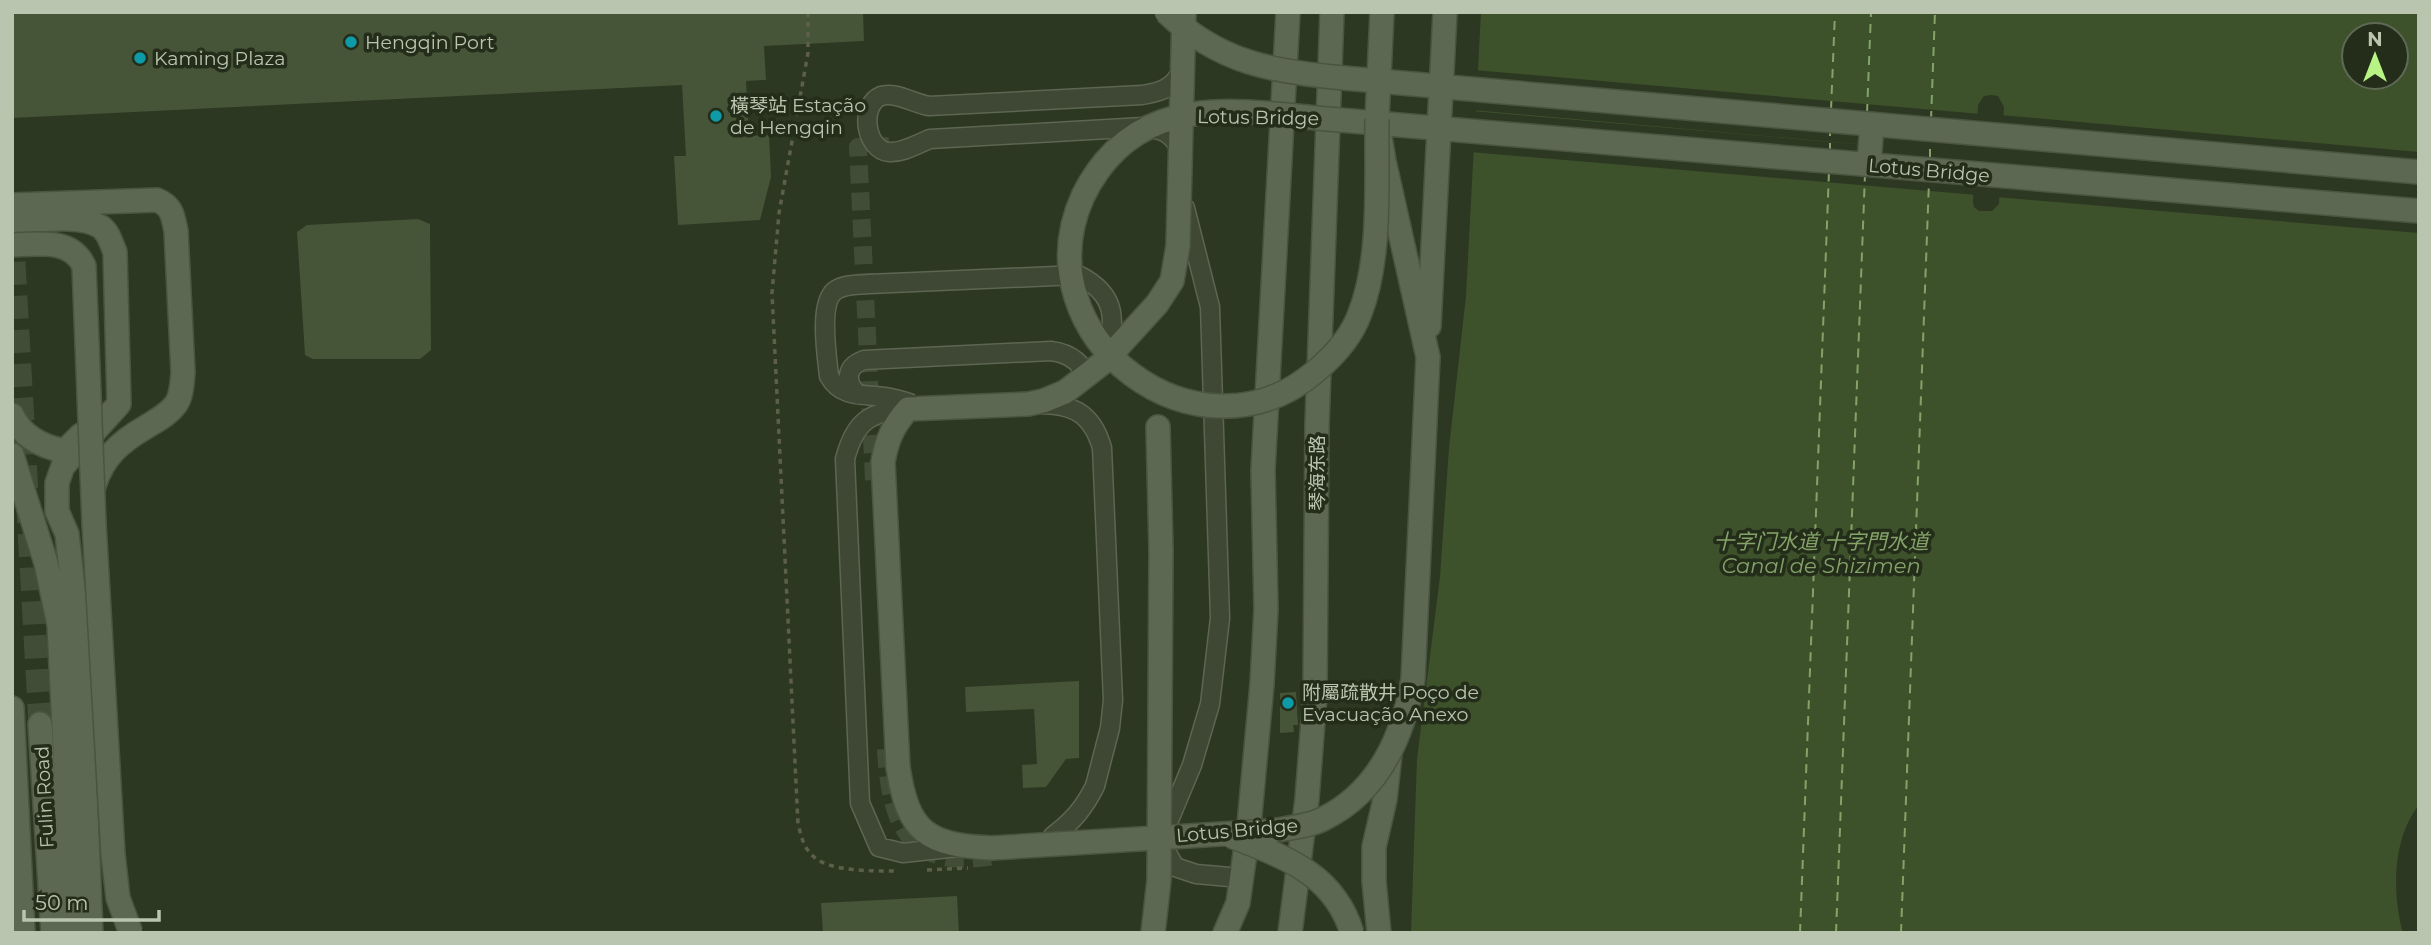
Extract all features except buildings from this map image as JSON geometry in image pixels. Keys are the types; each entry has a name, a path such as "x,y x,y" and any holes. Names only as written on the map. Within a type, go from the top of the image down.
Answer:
{"main road":[{"path":"1166,12 1196,39 1244,62 1311,75 2419,172"},
{"path":"917,409 1028,404 1055,397 1078,384 1105,361 1157,304 1172,281 1178,246 1172,140 1182,70 1184,12"},
{"path":"1225,933 1238,903 1262,684 1266,608 1263,470 1288,12"},
{"name":"琴海东路","path":"1290,933 1307,799 1315,695 1317,425 1332,12"},
{"name":"Lotus Bridge","path":"1382,12 1377,119 1377,132 1377,146 1374,241 1371,271 1360,314 1349,335 1317,371 1301,384 1281,396 1254,405 1216,406 1189,402 1149,387 1108,355 1083,313 1074,289 1070,253 1072,230 1078,207 1097,170 1114,151 1132,137 1161,122 1191,115 1252,113 1353,121 1367,122 1381,123 2419,211"},
{"name":"Lotus Bridge","path":"917,409 894,425 886,442 883,462 898,767 904,801 924,831 967,857 992,848 1270,831 1322,819 1362,791 1376,776 1390,754 1408,708 1413,679 1445,12"},
{"name":"Lotus Bridge","path":"1377,119 1428,358"},
{"path":"1869,164 1872,124"},
{"path":"12,205 157,200 167,204 173,215 183,372 181,389 177,402 166,415 124,439 111,452 99,470 93,486"},
{"path":"12,222 79,219 102,228 109,236 115,252 119,404 63,466 57,483 57,511 67,534 79,643 91,933"},
{"path":"12,245 53,244 68,248 79,255 83,266 113,854 118,898 131,933"},
{"path":"12,415 31,439 49,449 65,451 87,429 119,404"},
{"path":"1153,933 1159,880 1161,550 1158,427"},
{"path":"12,455 46,563 59,625 74,933"},
{"name":"Fulin Road","path":"12,708 16,857"},
{"name":"Fulin Road","path":"40,724 50,926"},
{"path":"1379,933 1374,847 1385,799 1390,754"},
{"path":"1225,833 1292,862 1313,875 1330,890 1341,905 1352,933"},
{"path":"12,932 17,913 16,857"},
{"path":"16,857 23,933"}],"street":[{"path":"1182,70 1178,79 1167,89 1142,95 929,106 895,96 882,96 874,101 869,112 868,126 872,143 880,150 888,152 900,152 930,139 1143,127 1158,128 1168,133 1172,140 1210,307 1220,618 1210,704 1192,765 1164,832 1164,848 1175,867 1195,874 1241,878"},
{"path":"917,409 899,400 841,390 829,376 825,316 828,301 836,290 853,285 1078,275 1091,281 1107,299 1111,310 1114,322 1105,361"},
{"path":"858,395 849,383 848,374 851,367 864,360 1061,352 1076,359 1082,372 1082,379 1078,384"},
{"path":"1028,404 1065,406 1082,414 1092,425 1102,448 1112,700 1110,728 1094,786 1086,803 1074,821 1054,836"},
{"path":"917,409 889,410 864,421 856,430 845,459 860,803 879,847 902,853 967,857"}],"path":[{"path":"808,12 805,75 779,213 772,314 799,824 809,852 818,861 868,871 904,871"},
{"path":"916,871 967,857"}],"water":[{"name":"十字门水道 十字門水道 Canal de Shizimen","path":"1481,12 2419,12 2419,805 2410,819 2399,850 2396,884 2403,933 1411,933 1417,759 1440,577 1449,448 1466,296","holes":["1984,96 1998,96 2004,107 1999,204 1992,211 1979,211 1973,202 1978,105"]}],"pier":[{"path":"1474,70 1981,114 1977,195 1470,152 1472,111 1936,151 1472,110"},
{"path":"2000,115 2419,152 2419,233 1996,197"}],"ferry route":[{"path":"1831,110 1835,12"},
{"path":"1867,113 1871,12"},
{"path":"1931,120 1935,12"},
{"path":"1830,133 1830,152"},
{"path":"1930,139 1930,158"},
{"path":"1800,933 1829,171"},
{"path":"1836,933 1865,174"},
{"path":"1901,933 1929,181"}],"tunnel":[{"path":"874,480 858,147 889,146"},
{"path":"12,228 40,724"},
{"path":"886,749 893,801 900,822 911,838 925,850 944,857 969,859 999,855"}],"place":[{"name":"Hengqin Port","path":"351,42"},
{"name":"Kaming Plaza","path":"140,58"},
{"name":"橫琴站 Estação de Hengqin","path":"716,116"},
{"name":"附屬疏散井 Poço de Evacuação Anexo","path":"1288,703"}]}
